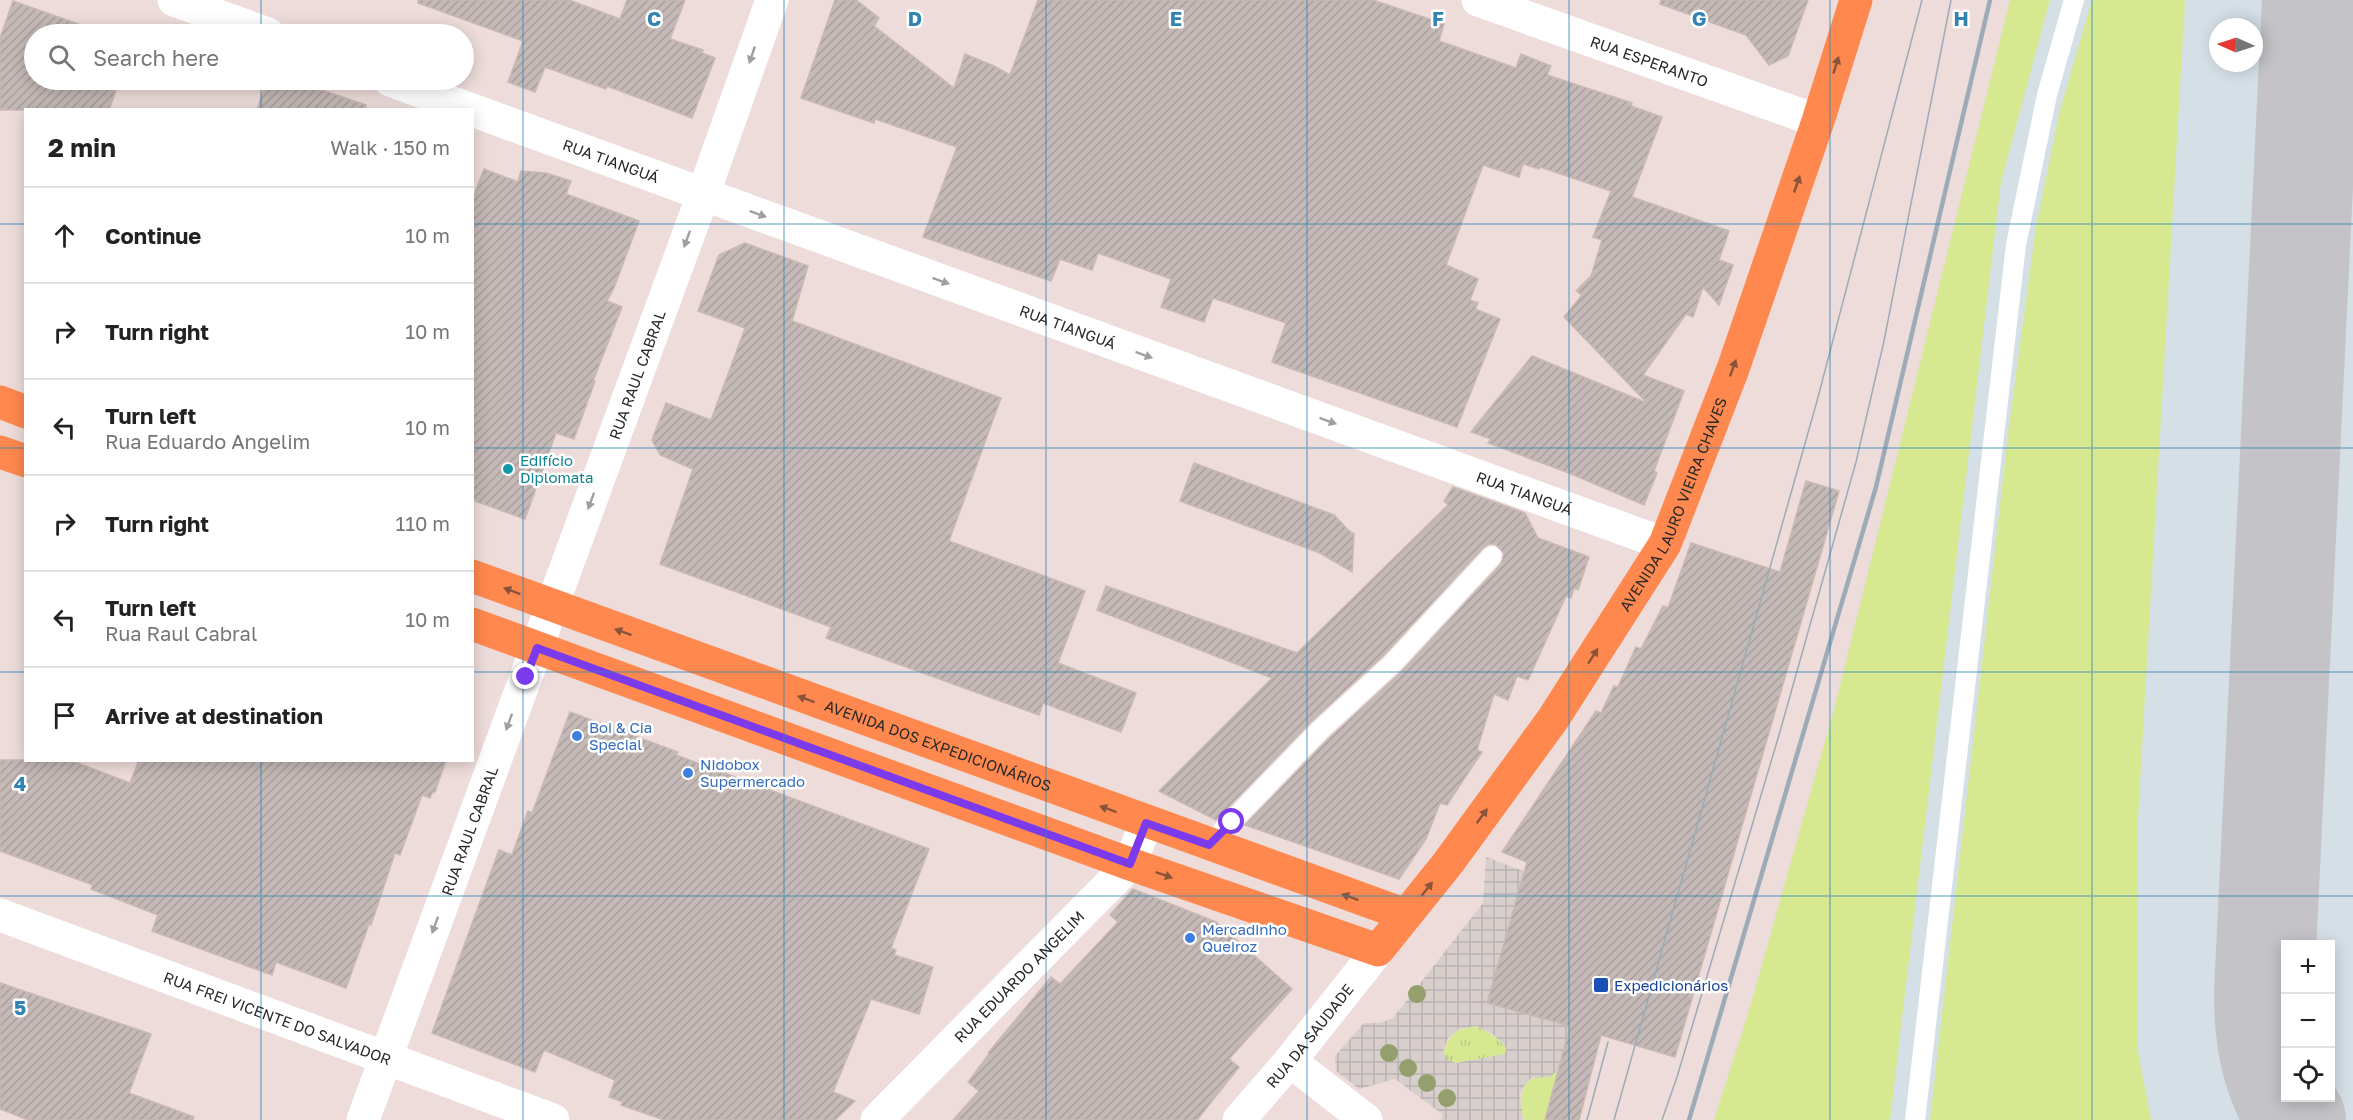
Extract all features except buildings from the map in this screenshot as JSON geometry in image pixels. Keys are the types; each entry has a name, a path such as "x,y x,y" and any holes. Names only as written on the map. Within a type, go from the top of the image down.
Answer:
{"main road":[{"name":"AVENIDA LAURO VIEIRA CHAVES","path":"1378,950 1448,863 1553,719 1665,544 1733,369 1818,121 1856,0"},
{"path":"0,402 24,411"},
{"path":"0,452 24,460"},
{"name":"AVENIDA DOS EXPEDICIONÁRIOS","path":"474,577 1146,823 1406,915"},
{"path":"474,625 1130,864 1378,950"}],"street":[{"path":"174,0 240,24"},
{"name":"RUA RAUL CABRAL","path":"363,1120 703,195 772,0"},
{"name":"RUA ESPERANTO","path":"1479,0 1818,121"},
{"name":"RUA TIANGUÁ","path":"417,90 467,108"},
{"name":"RUA TIANGUÁ","path":"474,111 1665,544"},
{"name":"RUA EDUARDO ANGELIM","path":"877,1120 1130,864 1146,823"},
{"name":"RUA FREI VICENTE DO SALVADOR","path":"0,915 553,1120"},
{"name":"RUA DA SAUDADE","path":"1239,1120 1290,1061 1378,950"},
{"path":"1290,1061 1366,1120"}],"lane":[{"path":"1915,1120 2016,245 2047,95 2074,0"},
{"path":"1209,845 1320,730 1392,664 1492,556"}],"shaded area":[{"path":"2010,0 2353,0 2353,1120 1714,1120 1748,1014 1835,706"},
{"path":"1486,857 1534,875 1516,903 1487,1002 1570,1026 1558,1070 1550,1077 1531,1078 1524,1086 1520,1095 1523,1120 1441,1120 1442,1114 1395,1079 1359,1089 1336,1071 1335,1056 1364,1023 1380,1023 1393,1018 1483,903","holes":["1476,1026 1493,1034 1506,1048 1505,1054 1456,1063 1448,1060 1443,1052 1448,1038 1459,1029"]}],"green space":[{"path":"2010,0 2050,0 2001,182 1890,1120 1714,1120 1748,1014 1835,706"},
{"path":"2092,0 2185,0 2137,835 2137,1047 2151,1120 1930,1120 2009,426 2036,227 2059,114"},
{"path":"1476,1026 1500,1041 1506,1048 1505,1054 1456,1063 1448,1060 1443,1053 1451,1036 1463,1029"},
{"path":"1558,1070 1545,1120 1523,1120 1522,1098 1526,1084 1530,1080"}],"taxiway":[{"path":"2296,1120 2280,1089 2271,1059 2265,1027 2264,992 2312,0"}],"tram line":[{"path":"1614,1120 1817,401 1922,0"},
{"path":"1662,1120 1677,1077 1779,735 1856,462 1884,341 1951,0"},
{"path":"1587,1120 1608,1042"}],"railway":[{"path":"1689,1120 1876,487 1990,0"}],"place":[{"name":"Edifício Diplomata","path":"508,469"},
{"name":"Boi & Cia Special","path":"577,736"},
{"name":"Nidobox Supermercado","path":"688,773"},
{"name":"Mercadinho Queiroz","path":"1190,938"},
{"name":"Expedicionários","path":"1601,985"}],"route":[{"path":"526,677 537,648 1130,864 1146,823 1209,845 1232,822"}]}
